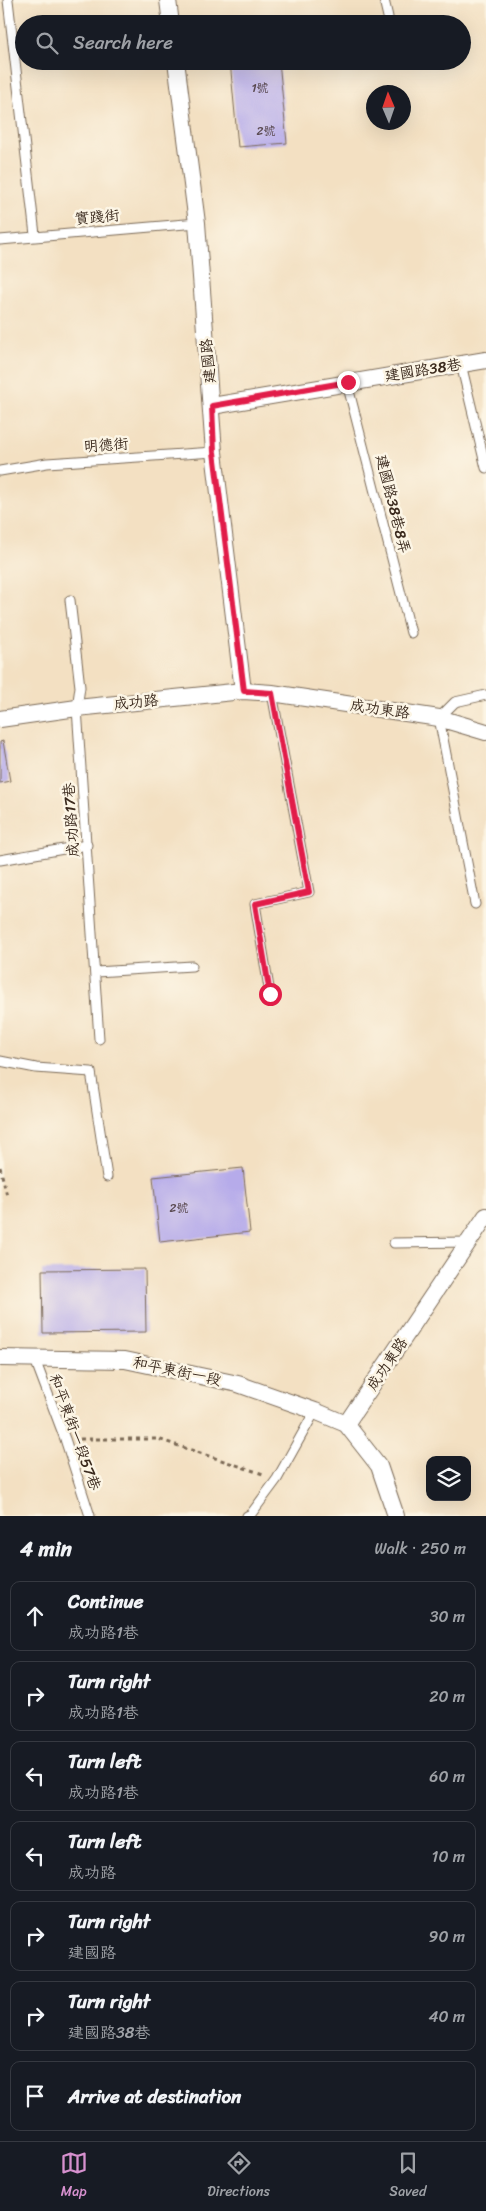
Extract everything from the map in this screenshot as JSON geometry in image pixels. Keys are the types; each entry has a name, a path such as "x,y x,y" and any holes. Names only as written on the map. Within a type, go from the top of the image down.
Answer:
{"street":[{"path":"168,0 170,15"},
{"name":"建國路","path":"177,70 197,222 214,452 244,691"},
{"name":"建國路38巷","path":"212,406 486,360"},
{"name":"成功路","path":"0,719 77,708 244,691 272,693"},
{"name":"成功東路","path":"272,693 439,718 486,732"},
{"name":"成功東路","path":"346,1424 486,1216"},
{"name":"和平東街一段","path":"0,1358 34,1357 125,1360 238,1384 346,1424"},
{"path":"346,1424 379,1466 396,1516"}],"lane":[{"path":"8,0 15,61"},
{"path":"384,0 388,15"},
{"path":"16,70 35,235"},
{"name":"實踐街","path":"0,240 35,235 197,222"},
{"path":"461,364 486,468"},
{"name":"建國路38巷8弄","path":"348,382 411,633"},
{"name":"明德街","path":"0,472 47,463 214,452"},
{"name":"成功路17巷","path":"70,600 80,687 77,708 99,1039"},
{"path":"270,994 255,904 309,892 272,693"},
{"path":"475,904 439,718 455,702 486,695"},
{"path":"0,860 87,845"},
{"path":"96,972 192,966"},
{"path":"0,1061 36,1068 91,1072 107,1177"},
{"path":"394,1242 469,1242"},
{"name":"和平東街一段57巷","path":"34,1357 65,1439 90,1516"},
{"path":"246,1516 251,1514 277,1479 315,1411"}],"path":[{"path":"0,1167 7,1196"},
{"path":"65,1439 118,1437 158,1439 277,1479"}],"building":[{"path":"231,70 280,70 287,143 238,147"},
{"path":"3,741 10,781 0,783 0,742"},
{"path":"243,1168 250,1232 160,1242 153,1177"},
{"path":"145,1269 146,1332 43,1333 42,1270"}],"route":[{"path":"270,994 255,904 309,892 272,693 244,691 214,452 212,406 348,382"}]}
